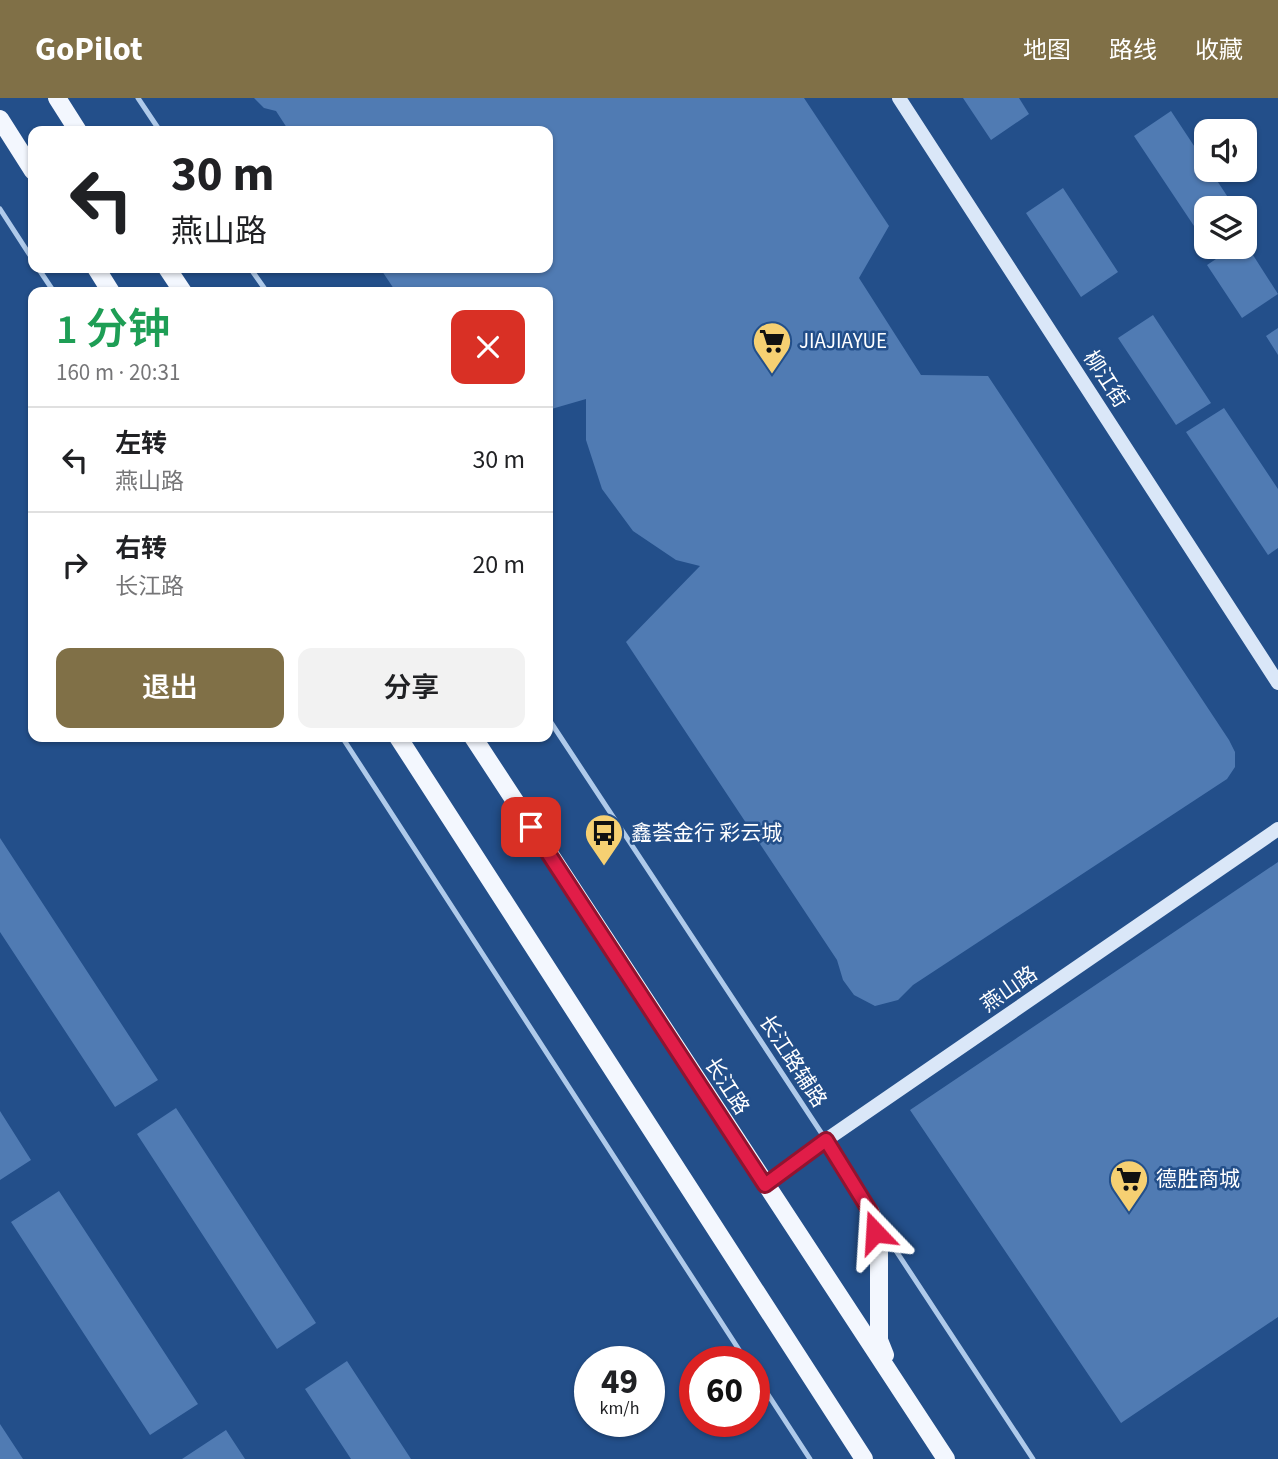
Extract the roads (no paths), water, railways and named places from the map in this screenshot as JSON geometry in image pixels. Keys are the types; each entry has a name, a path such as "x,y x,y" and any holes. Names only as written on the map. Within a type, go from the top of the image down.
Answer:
{"main road":[{"path":"57,98 75,126"},
{"path":"0,119 28,163"},
{"path":"401,742 864,1459"},
{"name":"长江路","path":"475,742 946,1459"},
{"path":"871,1213 879,1252 879,1340 895,1382"}],"street":[{"name":"柳江街","path":"899,98 1278,683"},
{"name":"燕山路","path":"765,1185 826,1140 1278,829"}],"lane":[{"path":"138,98 157,126"},
{"path":"0,209 28,252"},
{"name":"长江路辅路","path":"553,726 1033,1459"},
{"path":"345,742 737,1346"},
{"path":"770,1398 810,1459"}],"place":[{"name":"JIAJIAYUE","path":"772,375"},
{"name":"鑫荟金行 彩云城","path":"604,867"},
{"name":"德胜商城","path":"1129,1213"}]}
